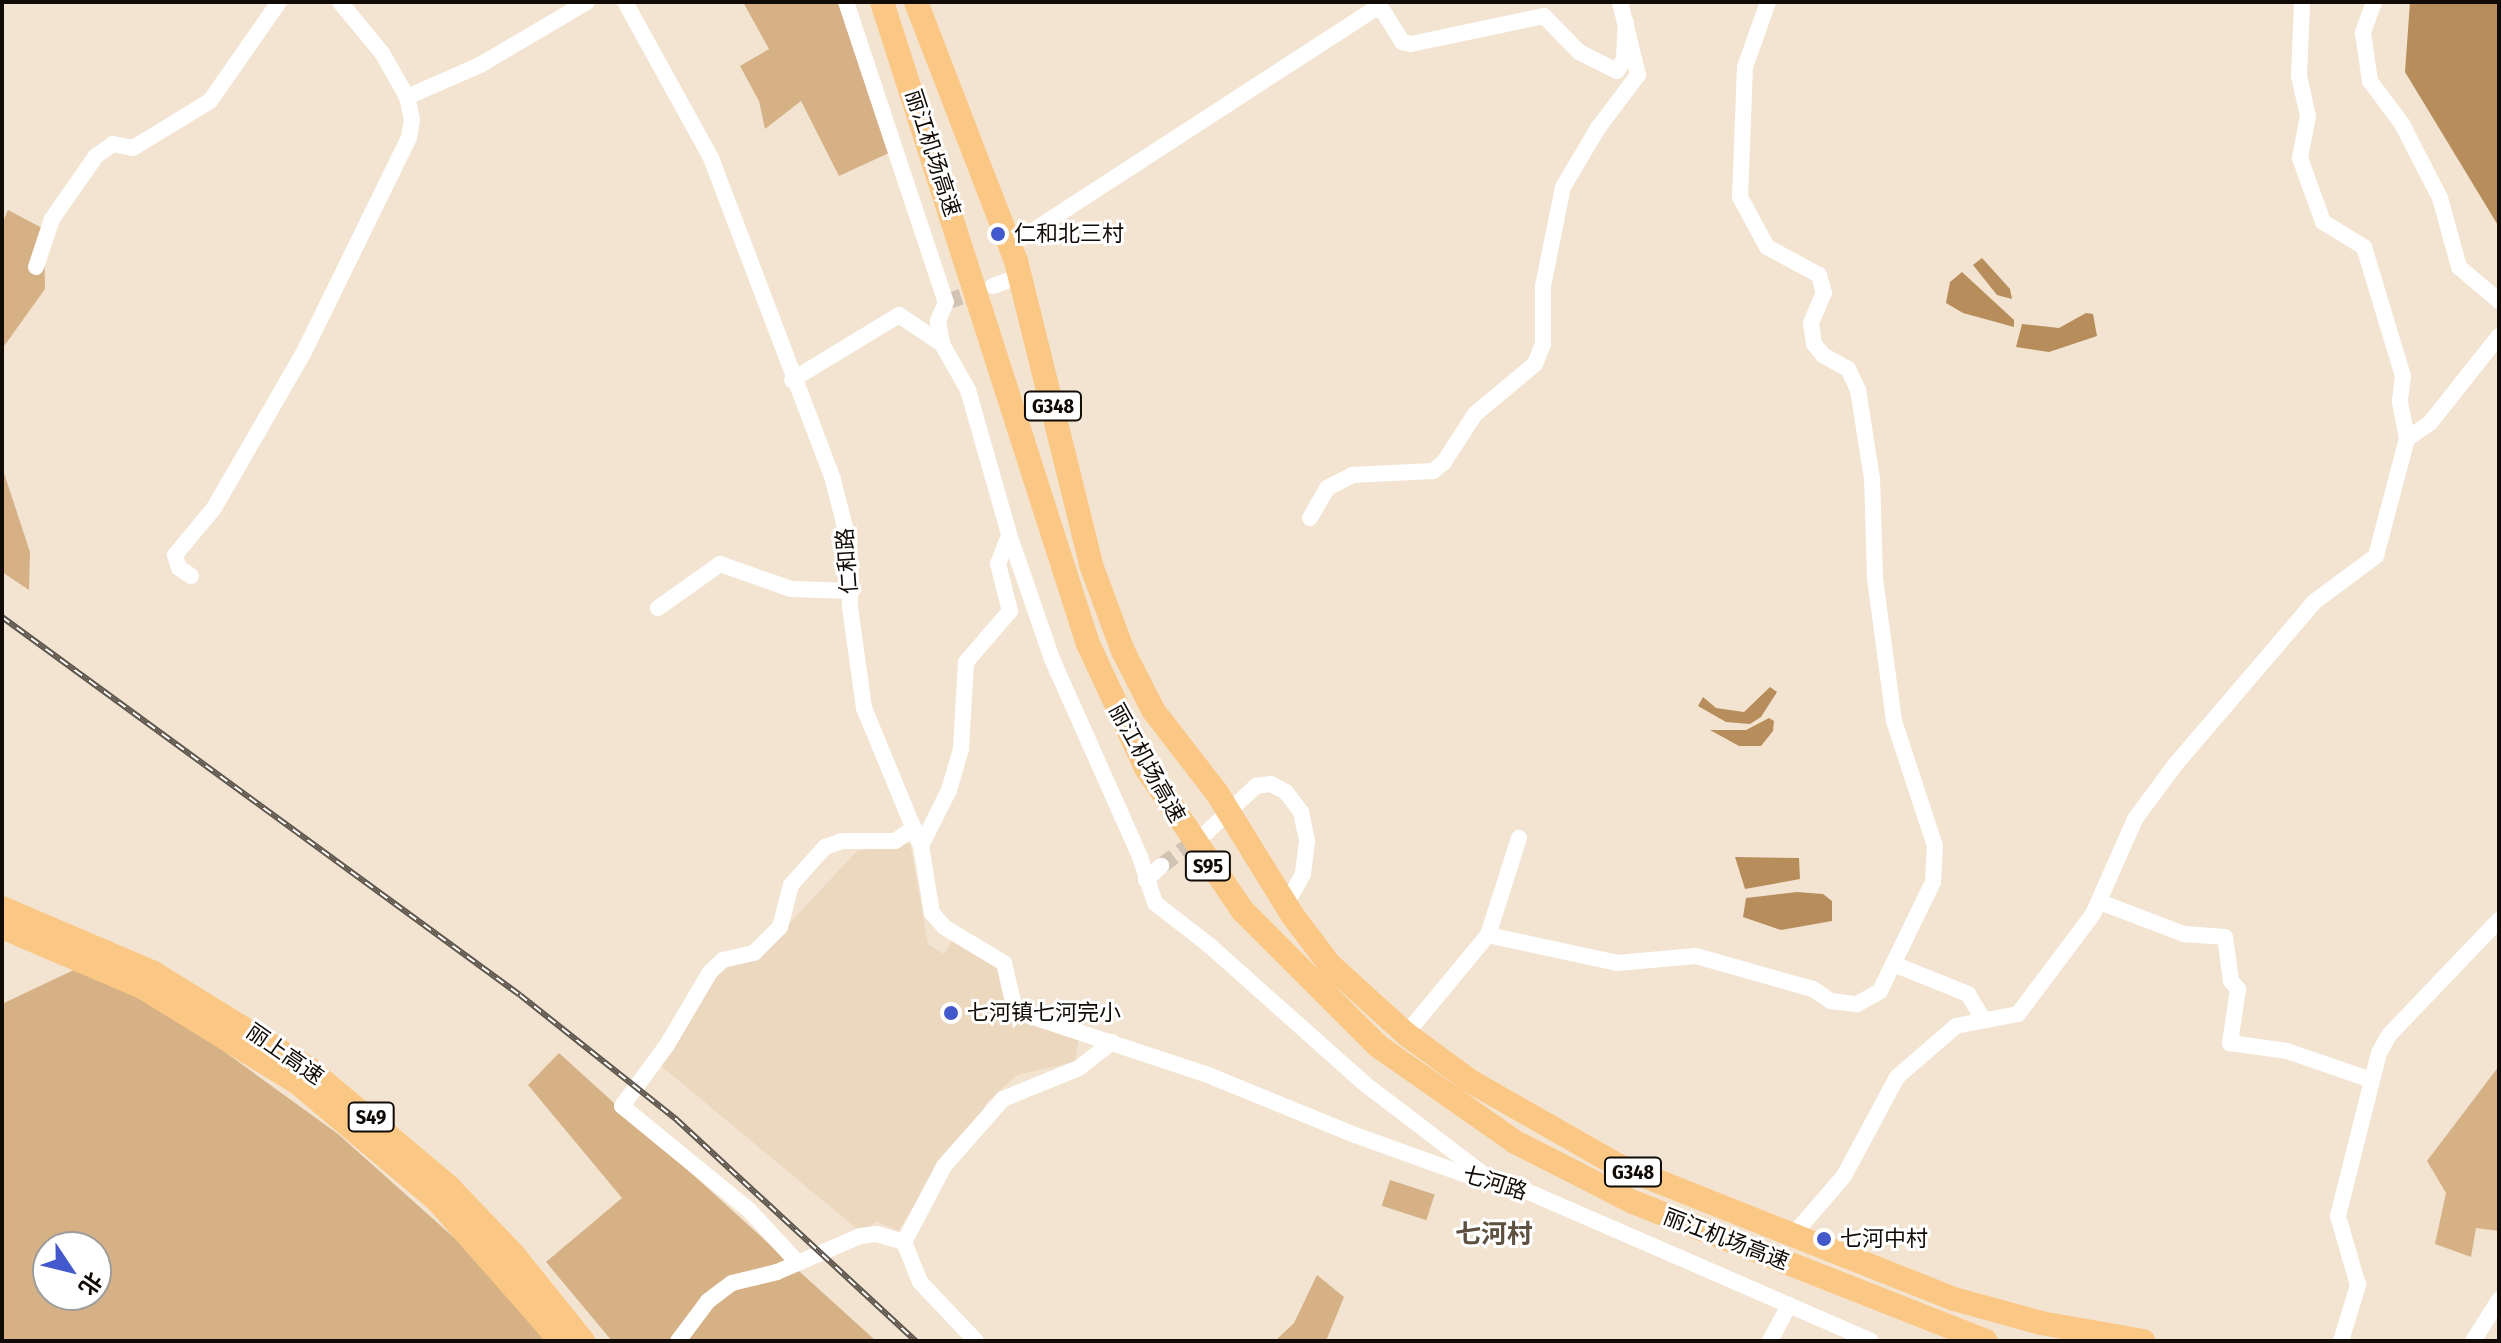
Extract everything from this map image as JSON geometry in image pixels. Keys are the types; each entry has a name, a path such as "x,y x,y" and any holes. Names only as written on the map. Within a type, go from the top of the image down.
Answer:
{"highway":[{"name":"丽江机场高速","path":"864,2 1073,650 1132,776 1230,921 1298,996 1367,1058 1507,1157 1626,1217 1941,1341"},
{"name":"丽江机场高速","path":"882,2 1088,644 1146,768 1243,911 1310,984 1378,1046 1434,1091 1515,1142 1644,1206 1986,1341"},
{"name":"G348","path":"916,2 1021,276 1091,565 1118,637 1153,710 1217,793 1286,905 1338,973 1406,1034 1480,1088 1556,1135 1649,1179 1983,1309 2143,1341"},
{"name":"丽上高速","path":"2,908 258,1034 381,1125 482,1220 583,1341"},
{"name":"丽上高速","path":"2,927 107,960 261,1058 370,1139 469,1232 561,1341"}],"street":[{"path":"36,267 52,219 96,156 113,144 133,148 210,101 279,2"},
{"path":"191,576 179,568 175,555 214,508 306,348 405,151 412,120 407,97 382,53 340,2"},
{"path":"407,97 480,65 587,2"},
{"name":"仁和路","path":"625,2 711,158 840,504 864,708 921,846 936,919 1004,963 1014,1006 1030,1016 1112,1042"},
{"path":"846,2 946,302 938,321 942,344 968,390 1009,534 1052,659 1159,909 1195,932 1406,1118 1496,1183"},
{"path":"1310,518 1327,488 1352,475 1433,471 1475,414 1535,364 1543,344 1543,286 1563,187 1598,128 1638,75 1620,2"},
{"path":"1488,935 1617,963 1696,956 1813,989 1831,1001 1857,1004 1874,998 1896,965 1933,882 1936,853 1894,721 1875,578 1872,479 1855,380 1814,344 1811,323 1824,293 1819,275 1767,247 1740,197 1745,67 1768,2"},
{"path":"1793,1235 1844,1176 1890,1085 1949,1031 1983,1019 2018,1014 2100,902 2135,819 2175,765 2314,602 2376,556 2407,439 2400,402 2403,376 2364,247 2323,222 2300,158 2308,116 2299,76 2302,2"},
{"path":"2374,2 2363,33 2370,81 2402,124 2440,198 2459,267 2499,301"},
{"path":"1011,245 1374,9 1383,11 1402,42 1411,44 1544,16 1579,52 1617,71 1624,59 1626,22"},
{"path":"993,286 1021,276"},
{"path":"792,380 899,315 942,344"},
{"path":"2407,439 2430,423 2499,336"},
{"path":"921,846 949,790 961,749 966,662 1010,611 998,564 1009,534"},
{"path":"658,608 720,564 791,589 852,591"},
{"path":"1206,833 1256,786 1271,784 1286,792 1301,812 1307,841 1303,874 1286,905"},
{"path":"798,1263 749,1210 622,1106 710,972 723,960 754,953 780,927 792,882 825,847 842,841 895,841 914,828"},
{"path":"1406,1034 1488,935 1519,838"},
{"path":"1146,880 1161,866"},
{"path":"2100,902 2184,934 2225,937 2231,981 2238,989 2230,1043 2287,1051 2371,1080"},
{"path":"2341,1341 2358,1285 2338,1216 2371,1080 2389,1035 2499,920"},
{"path":"1896,965 1968,994 1983,1019"},
{"path":"976,1341 920,1282 904,1242 944,1166 1003,1099 1079,1068 1112,1042"},
{"name":"七河路","path":"1112,1042 1496,1183 1515,1186 1871,1341"},
{"path":"678,1341 722,1290 871,1234 904,1242"},
{"path":"2473,1341 2499,1300"},
{"path":"1770,1341 1789,1305"}],"shaded area":[{"path":"743,2 838,2 891,152 839,176 801,101 765,129 759,101 740,66 769,49"},
{"path":"2410,2 2499,2 2499,227 2405,72"},
{"path":"8,210 44,229 45,289 2,349 2,224"},
{"path":"1982,258 2010,289 2012,299 1997,295 1973,265"},
{"path":"1962,272 2014,320 2014,327 1963,313 1946,303 1950,282"},
{"path":"2086,313 2093,314 2097,336 2049,352 2016,347 2022,324 2059,328"},
{"path":"2,467 30,552 29,590 2,572"},
{"path":"1770,687 1777,692 1761,717 1750,724 1726,722 1698,706 1703,697 1716,708 1744,712"},
{"path":"1769,718 1774,721 1773,731 1761,746 1739,746 1710,730 1746,730"},
{"path":"910,843 928,944 944,954 952,941 1002,970 1004,1004 1031,1023 1079,1037 1075,1062 1017,1075 986,1103 980,1119 934,1174 898,1231 876,1221 862,1233 660,1065 726,962 755,960 857,851"},
{"path":"1735,857 1799,858 1800,879 1745,889"},
{"path":"1797,892 1823,894 1832,901 1832,921 1781,930 1743,917 1746,898"},
{"path":"82,966 182,1021 338,1134 478,1259 550,1341 2,1341 2,1004"},
{"path":"559,1053 876,1341 612,1341 546,1262 622,1198 528,1085"},
{"path":"2499,1066 2499,1231 2476,1228 2471,1257 2435,1244 2446,1193 2427,1161"},
{"path":"1390,1180 1435,1195 1426,1220 1382,1206"},
{"path":"1317,1275 1344,1297 1326,1341 1275,1341 1294,1323"}],"tunnel":[{"path":"946,302 984,289"},
{"path":"1161,866 1202,836"}],"railway":[{"path":"2,617 520,995 677,1120 916,1341"}],"place":[{"name":"仁和北三村","path":"998,234"},
{"name":"七河镇七河完小","path":"951,1013"},
{"name":"七河中村","path":"1824,1239"}],"district":[{"name":"七河村","path":"1494,1235"}]}
